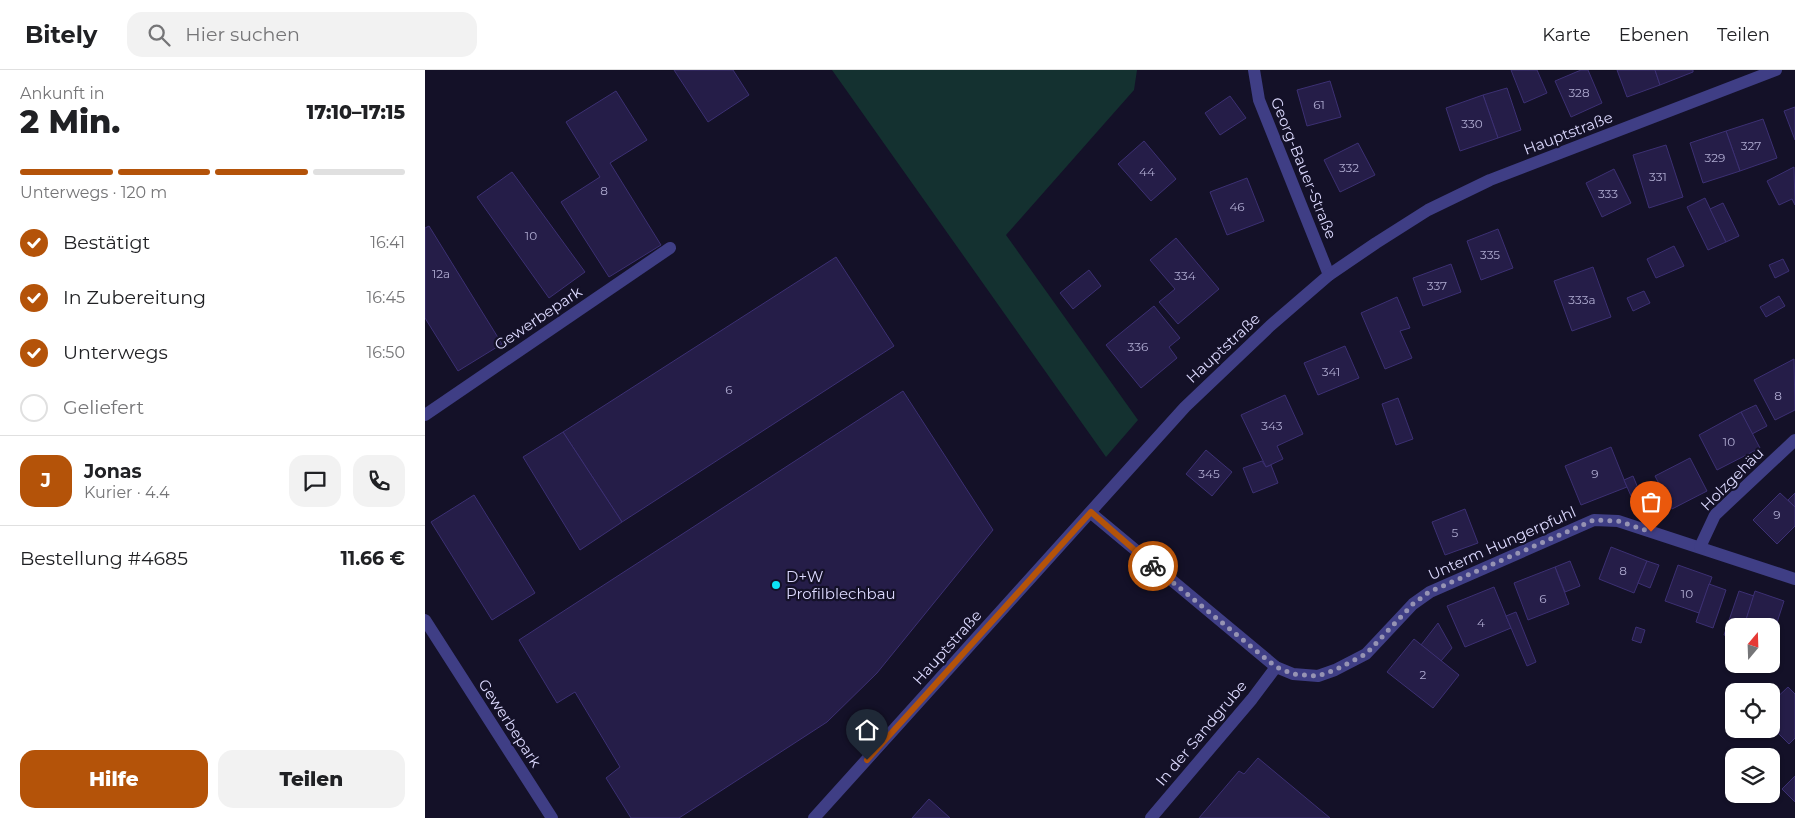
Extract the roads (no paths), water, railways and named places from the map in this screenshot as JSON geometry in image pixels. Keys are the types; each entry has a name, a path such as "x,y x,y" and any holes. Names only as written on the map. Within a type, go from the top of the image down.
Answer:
{"street":[{"name":"Georg-Bauer-Straße","path":"1254,70 1259,100 1329,275"},
{"name":"Hauptstraße","path":"814,818 1185,407 1270,326 1329,275 1428,210 1490,180 1776,70"},
{"name":"Gewerbepark","path":"425,415 670,248"},
{"name":"Holzgehäu","path":"1700,547 1715,515 1795,440"},
{"name":"Unterm Hungerpfuhl","path":"1091,512 1276,667 1293,674 1318,676 1335,670 1366,654 1413,604 1429,592 1594,520 1618,521 1795,579"},
{"name":"Gewerbepark","path":"425,620 552,818"},
{"name":"In der Sandgrube","path":"1151,818 1252,699 1276,667"}],"place":[{"name":"D+W Profilblechbau","path":"776,585"}]}
